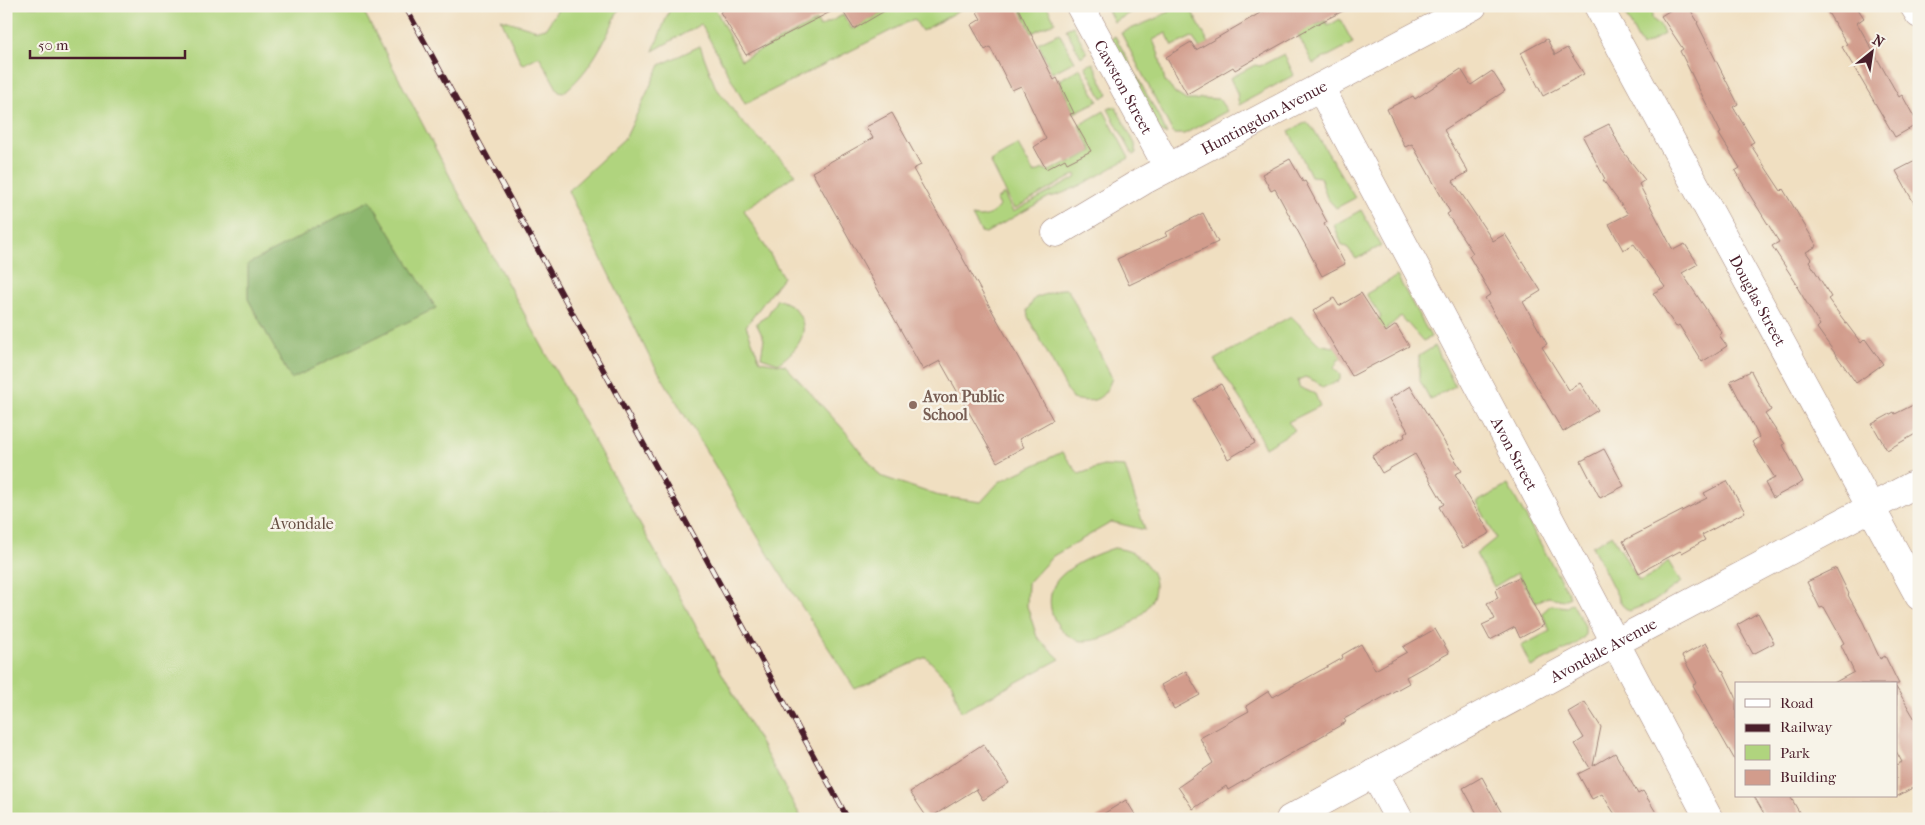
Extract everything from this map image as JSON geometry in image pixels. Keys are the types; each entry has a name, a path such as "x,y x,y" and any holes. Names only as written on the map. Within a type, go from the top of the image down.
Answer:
{"street":[{"name":"Cawston Street","path":"1080,6 1168,168"},
{"name":"Huntingdon Avenue","path":"1056,233 1168,168 1473,6"},
{"name":"Douglas Street","path":"1598,6 1919,596"},
{"path":"1914,6 1919,14"},
{"name":"Avon Street","path":"1320,87 1709,819"},
{"name":"Avondale Avenue","path":"1290,819 1615,643 1919,482"},
{"path":"1374,773 1399,819"}],"green space":[{"name":"Avondale","path":"6,6 361,6 470,215 802,819 6,819"},
{"path":"560,6 620,6 597,54 573,85 563,93 559,92 539,56 524,64 521,63 501,19 537,30 546,28"},
{"path":"671,6 718,6 715,8 741,60 817,21 820,27 843,15 852,29 895,6 968,6 922,31 914,19 745,104 701,24 653,51"},
{"path":"1019,6 1047,6 1055,22 1032,33"},
{"path":"1106,6 1141,6 1141,7 1114,22"},
{"path":"1179,6 1189,6 1213,51 1204,54 1192,37 1173,46 1166,33 1153,40 1159,55 1165,81 1175,93 1186,100 1201,98 1219,99 1227,111 1184,134 1174,134 1121,33 1157,18"},
{"path":"1283,6 1306,6 1316,25 1326,21 1328,26 1340,19 1353,43 1313,64"},
{"path":"1621,6 1652,6 1652,19 1660,25 1664,34 1642,47"},
{"path":"1073,26 1087,52 1081,57 1066,29"},
{"path":"1059,33 1075,61 1052,73 1038,43"},
{"path":"1115,36 1167,135 1160,131 1111,39"},
{"path":"700,46 715,86 741,121 796,174 744,210 783,277 746,326 760,361 785,365 845,431 880,476 939,496 981,502 999,482 1062,452 1079,474 1103,466 1125,467 1145,530 1112,522 1053,556 1028,583 1027,606 1037,637 1060,659 961,712 952,684 926,657 855,689 773,562 649,356 568,191 626,137 660,65"},
{"path":"1284,54 1294,75 1239,105 1237,93 1230,78 1255,65 1260,66"},
{"path":"1093,63 1108,94 1102,98 1085,66"},
{"path":"1080,68 1098,101 1074,113 1059,80"},
{"path":"1115,106 1135,144 1136,153 1133,155 1108,109"},
{"path":"1104,111 1129,158 1067,191 1049,197 986,233 981,232 972,216 984,217 991,214 999,206 996,200 1004,194 1013,212 1077,177 1076,174 1014,209 990,161 1018,145 1034,173 1043,169 1049,171 1065,163 1068,164 1092,151 1079,125"},
{"path":"1307,122 1314,130 1355,198 1336,208 1327,198 1320,177 1311,176 1289,131"},
{"path":"370,200 436,308 291,379 248,299 248,264"},
{"path":"1361,210 1381,246 1356,259 1348,248 1342,245 1334,225"},
{"path":"1397,276 1431,337 1423,341 1401,316 1384,331 1385,335 1338,360 1334,368 1340,375 1340,380 1322,388 1317,382 1305,377 1298,380 1299,387 1315,394 1320,406 1288,422 1295,430 1265,448 1244,405 1214,360 1291,316 1319,344 1333,347 1381,317 1366,294"},
{"path":"1061,289 1067,289 1071,295 1112,378 1105,392 1097,399 1086,401 1072,399 1028,317 1027,310 1035,298"},
{"path":"777,299 794,308 803,324 801,338 797,345 779,363 761,357 764,339 756,323 767,316"},
{"path":"1435,346 1455,386 1430,399 1419,379 1419,356"},
{"path":"1508,485 1570,597 1564,600 1548,597 1536,602 1517,573 1494,587 1476,554 1496,538 1477,502"},
{"path":"1612,535 1639,581 1655,573 1668,561 1681,582 1653,602 1629,611 1622,605 1592,546"},
{"path":"1114,548 1125,550 1142,559 1149,568 1155,582 1154,595 1148,607 1125,628 1096,640 1076,640 1060,628 1052,614 1050,599 1052,591 1060,577 1072,567"},
{"path":"1572,603 1585,626 1585,636 1576,644 1531,667 1521,646 1550,631 1542,613 1551,605 1567,607"}],"building":[{"path":"730,6 893,6 854,29 840,7 746,55 720,12"},
{"path":"986,6 1017,6 1054,80 1057,78 1074,113 1070,114 1091,151 1067,163 1065,159 1046,169 1034,147 1046,139 1021,86 1012,90 990,47 985,50 971,25 981,19 977,12"},
{"path":"1272,6 1353,6 1235,70 1233,67 1187,94 1166,57 1191,42 1196,50"},
{"path":"1677,6 1688,6 1698,22 1738,104 1733,107 1754,142 1750,144 1781,191 1783,189 1817,246 1806,252 1811,259 1809,261 1831,297 1828,299 1861,343 1865,339 1883,364 1856,383 1817,328 1820,325 1772,246 1779,242 1735,171 1740,168 1719,134 1721,133 1680,51 1683,49 1661,16"},
{"path":"1824,6 1856,6 1864,18 1857,23 1899,97 1902,95 1918,124 1895,137 1842,47 1847,44"},
{"path":"1547,39 1555,55 1567,48 1584,74 1543,96 1521,53"},
{"path":"1461,69 1471,85 1492,71 1505,91 1444,130 1468,172 1453,181 1493,241 1505,234 1541,291 1523,302 1547,344 1542,347 1569,390 1580,383 1598,410 1563,432 1485,298 1491,294 1469,256 1473,253 1447,214 1450,212 1412,144 1405,147 1387,109 1413,96 1415,99"},
{"path":"892,113 921,165 913,169 1053,420 1019,439 1024,447 997,462 940,361 923,370 812,172 873,138 866,127"},
{"path":"1609,124 1621,149 1645,180 1639,184 1673,250 1685,244 1698,264 1682,273 1722,333 1719,335 1727,346 1702,362 1679,325 1676,327 1653,293 1665,287 1634,244 1623,250 1609,224 1628,214 1603,180 1605,179 1583,137"},
{"path":"1290,159 1303,182 1305,181 1327,222 1324,224 1345,264 1322,276 1275,189 1271,191 1262,174"},
{"path":"1919,159 1919,212 1896,171"},
{"path":"1203,213 1218,242 1129,285 1117,259 1167,236 1165,233"},
{"path":"1361,293 1386,332 1396,325 1409,346 1352,376 1313,311 1334,298 1339,306"},
{"path":"1751,371 1771,410 1765,414 1785,444 1783,445 1803,482 1773,498 1765,483 1775,478 1752,442 1759,437 1730,381"},
{"path":"1221,384 1255,443 1228,459 1194,399"},
{"path":"1410,386 1462,471 1455,474 1490,533 1463,548 1439,507 1444,504 1415,454 1382,473 1372,456 1405,437 1404,434 1408,431 1389,399"},
{"path":"1919,402 1919,432 1887,450 1872,424 1894,412 1895,414"},
{"path":"1604,449 1624,486 1600,498 1581,461"},
{"path":"1727,481 1745,512 1702,535 1705,540 1639,573 1623,541 1707,498 1704,493"},
{"path":"1836,568 1880,659 1885,656 1898,682 1836,682 1854,672 1841,645 1844,643 1824,607 1820,608 1807,582"},
{"path":"1519,577 1544,625 1520,638 1515,627 1490,640 1482,625 1495,619 1487,603 1498,598 1495,590"},
{"path":"1758,613 1774,643 1753,654 1737,625"},
{"path":"1435,629 1449,653 1406,677 1409,683 1344,719 1346,722 1228,790 1226,786 1193,809 1178,787 1213,763 1200,738 1249,711 1246,706 1269,691 1273,697 1343,658 1342,655 1361,644 1375,670 1407,652 1403,647"},
{"path":"1706,643 1723,670 1735,695 1735,760 1693,685 1697,683 1682,656"},
{"path":"1186,671 1200,695 1174,709 1161,685"},
{"path":"1898,690 1919,726 1919,790 1916,786 1898,796 1898,764 1902,762 1898,755"},
{"path":"1585,702 1601,727 1593,766 1615,753 1638,794 1643,791 1660,819 1618,819 1602,794 1592,799 1578,774 1590,768 1575,744 1584,738 1568,712"},
{"path":"983,744 1009,783 983,800 976,789 928,819 910,792"},
{"path":"1482,777 1505,819 1480,819 1463,788"},
{"path":"1755,798 1791,798 1803,819 1767,819"},
{"path":"1126,800 1138,819 1095,819"}],"railway":[{"path":"405,6 848,819"}],"place":[{"name":"Avon Public School","path":"913,405"}]}
